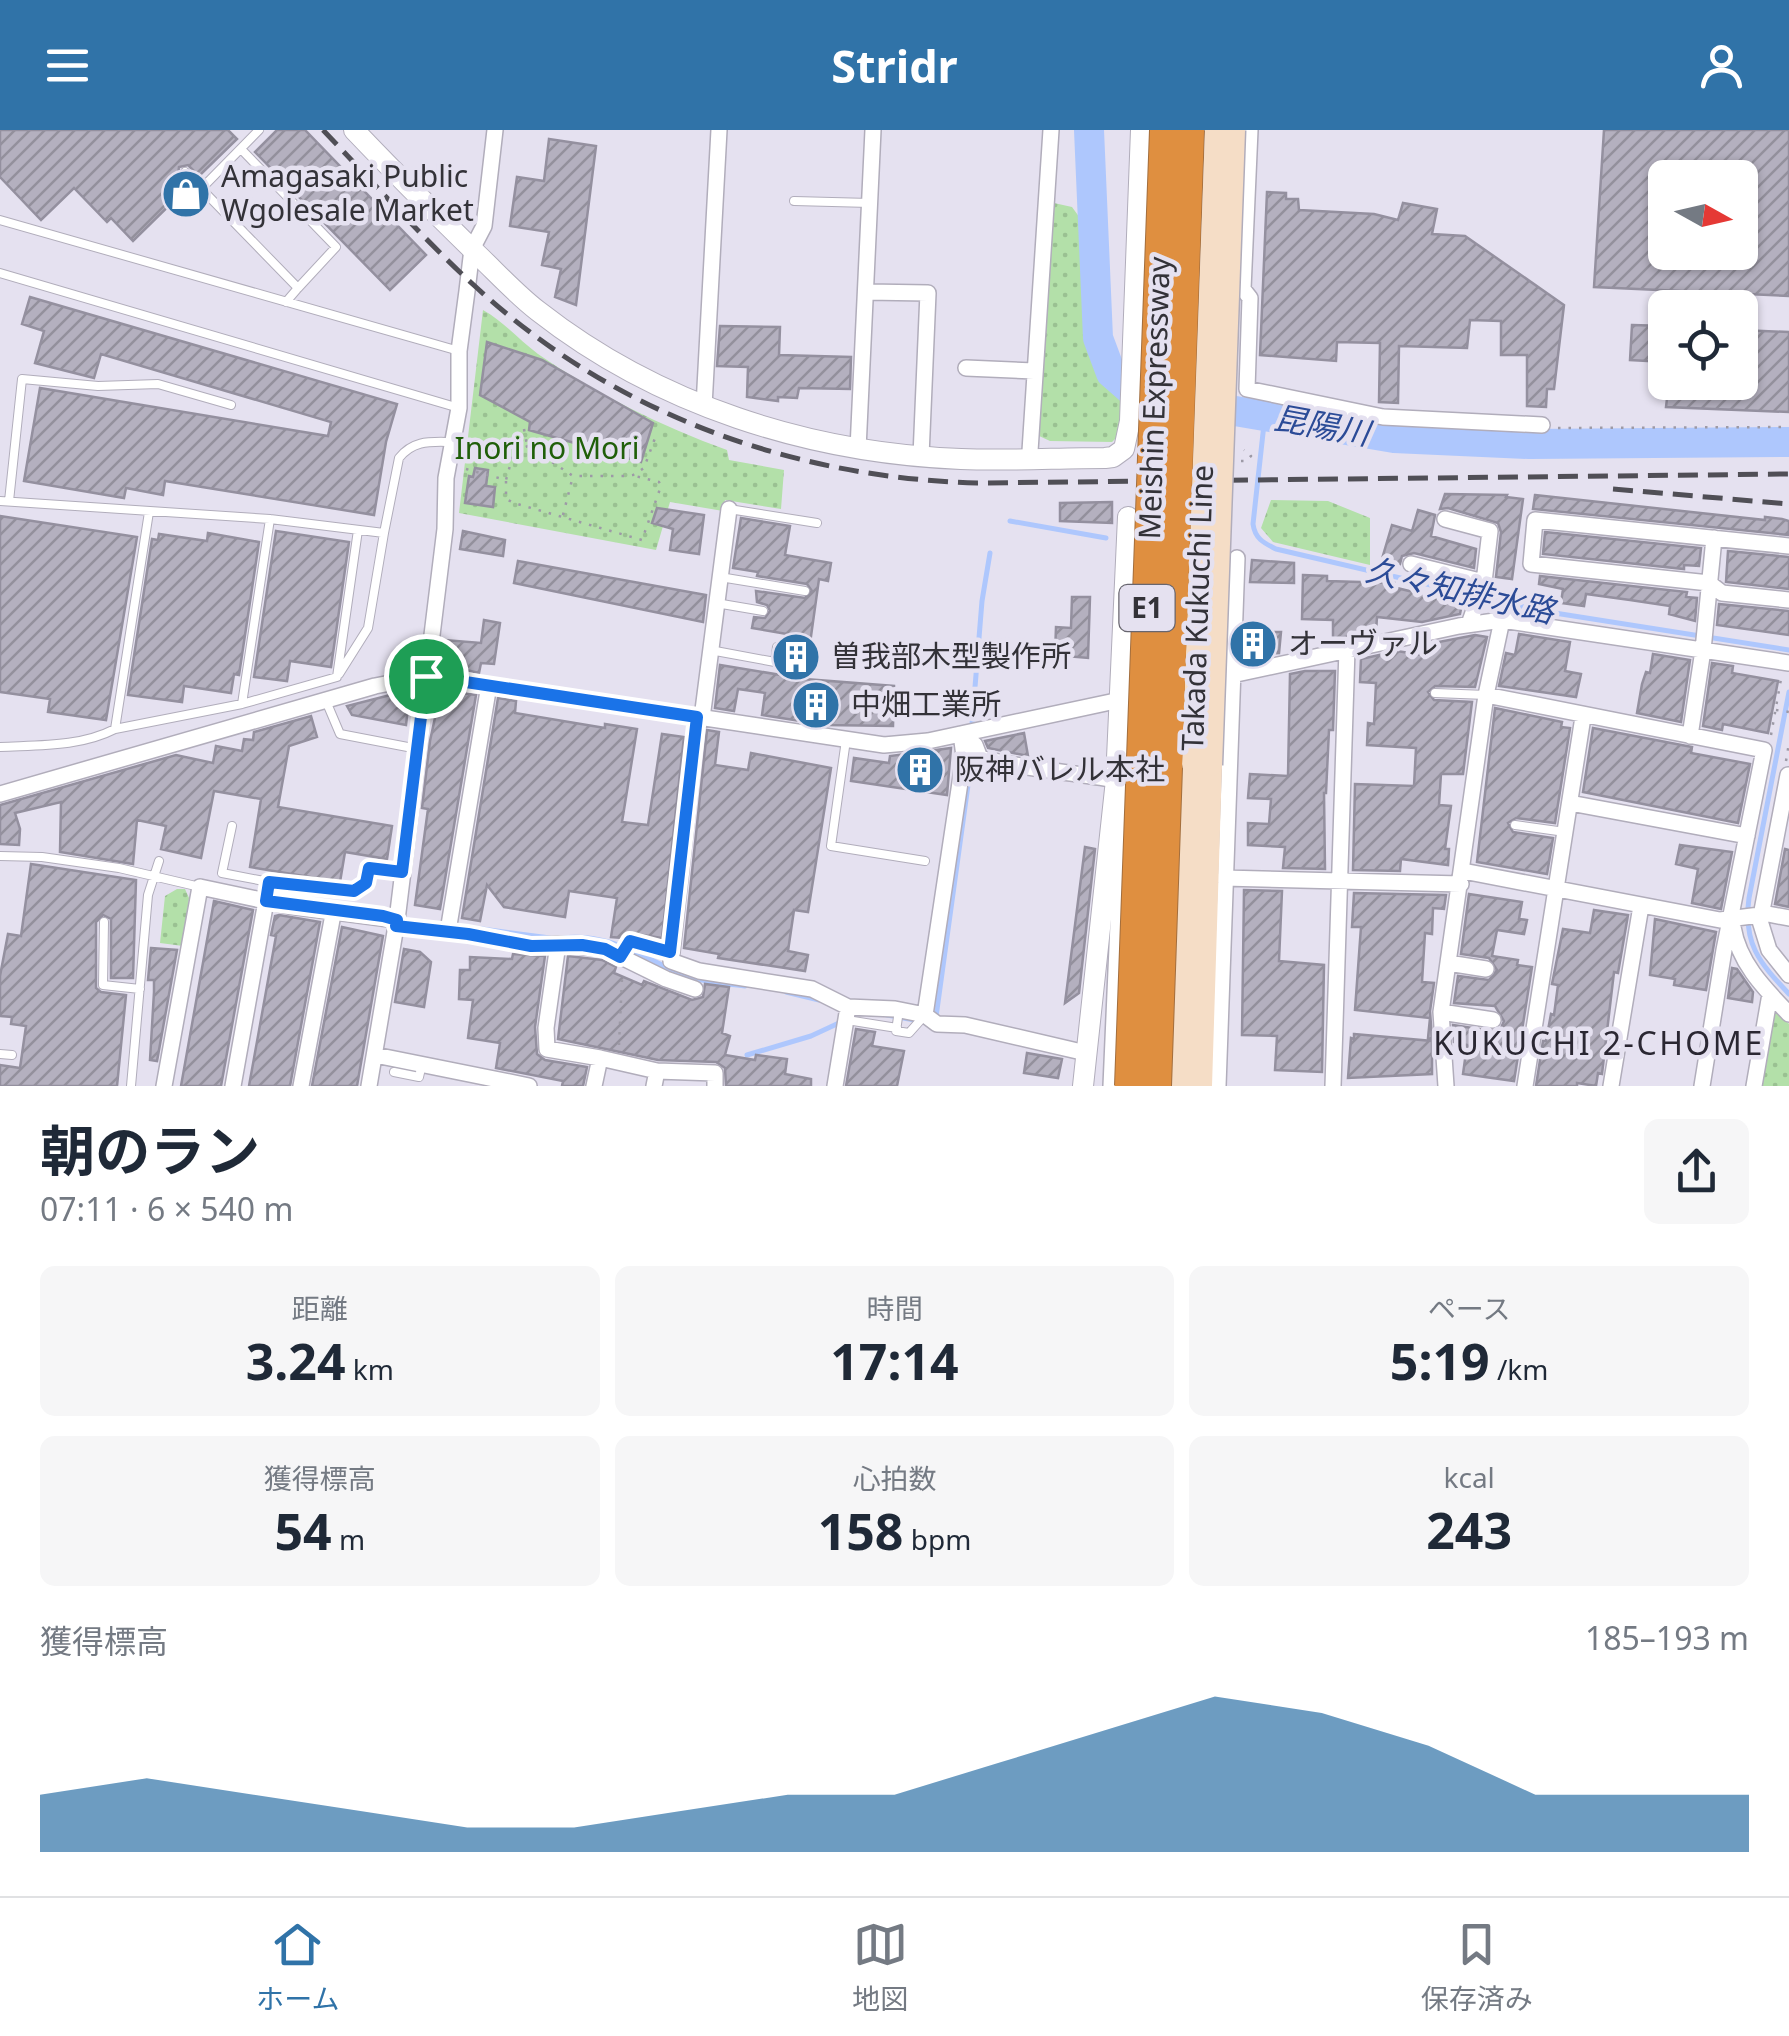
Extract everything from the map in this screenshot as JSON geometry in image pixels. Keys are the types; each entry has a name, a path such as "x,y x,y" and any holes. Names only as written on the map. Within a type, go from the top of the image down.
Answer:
{"highway":[{"name":"Meishin Expressway","path":"1130,1086 1165,130"},
{"name":"Meishin Expressway","path":"1156,1086 1190,130"}],"main road":[{"name":"Takada Kukuchi Line","path":"1201,1086 1202,764 1216,130"},
{"name":"Takada Kukuchi Line","path":"1180,1086 1202,764 1234,130"}],"street":[{"path":"354,130 534,308 642,378 704,406 779,431 858,449 921,456 1027,459 1105,458 1120,453 1127,442 1141,130"},
{"path":"369,1086 396,923 418,749 444,529 446,478 459,408 460,351 472,249 484,226 495,130"},
{"path":"704,406 719,130"},
{"path":"858,449 873,130"},
{"path":"1027,459 1051,130"},
{"path":"1250,130 1244,289 1250,298 1247,390 1383,417 1542,425"},
{"path":"867,292 928,294 921,456"},
{"path":"1131,367 1247,366"},
{"path":"966,368 1034,372"},
{"path":"666,979 672,957 729,509"},
{"path":"1083,1086 1116,780 1128,517"},
{"path":"1445,518 1490,531 1483,584 1469,624"},
{"path":"1789,546 1535,520 1531,564 1709,582 1722,592 1789,600"},
{"path":"1690,736 1704,646 1714,538"},
{"path":"1220,1086 1237,558"},
{"path":"1411,564 1483,584"},
{"path":"1464,1086 1446,1084 1441,1012 1486,696 1502,620"},
{"path":"0,794 326,700 426,676 900,745 961,734 1121,692 1232,675 1502,620 1704,646 1787,663"},
{"path":"1333,1086 1347,649"},
{"path":"449,926 488,685"},
{"path":"1486,696 1764,750 1747,836 1746,917 1740,952 1749,970 1789,1014"},
{"path":"1524,1086 1583,717"},
{"path":"1111,1086 1125,779 1118,730"},
{"path":"961,734 974,745 980,758 1018,768 1044,767 1116,780"},
{"path":"925,1014 964,756 961,734"},
{"path":"1702,1086 1746,917 1784,822 1788,775"},
{"path":"1570,803 1747,836"},
{"path":"1224,878 1462,878 1556,888 1720,920 1789,918"},
{"path":"164,1086 200,887 396,923 449,926 531,946 558,944 605,949 695,989"},
{"path":"233,1086 266,901"},
{"path":"1612,1086 1640,906"},
{"path":"301,1086 334,909"},
{"path":"1746,917 1789,975"},
{"path":"622,958 630,941"},
{"path":"558,944 546,1028 547,1049 618,1061 655,1078 715,1073 716,1086"},
{"path":"672,957 721,980 793,990 812,988 847,1014 898,1020 925,1014"},
{"path":"1448,963 1486,968"},
{"path":"1754,1086 1770,994"},
{"path":"1441,1012 1494,1020"},
{"path":"835,1086 847,1014"},
{"path":"925,1014 936,1024 964,1026 1086,1053"},
{"path":"375,1054 529,1086"},
{"path":"594,1086 600,1058"}],"lane":[{"path":"201,189 259,130"},
{"path":"241,149 336,247 286,302"},
{"path":"185,172 298,288"},
{"path":"794,201 870,203"},
{"path":"0,220 460,351"},
{"path":"0,274 459,408"},
{"path":"231,405 158,384 98,386 22,380 5,501 270,518 384,533"},
{"path":"0,747 72,743 116,729 242,704 336,678 368,628 399,458 406,448 418,442 453,442"},
{"path":"729,509 817,522"},
{"path":"116,729 149,512"},
{"path":"242,704 270,518"},
{"path":"336,678 358,530"},
{"path":"720,577 804,591"},
{"path":"716,602 763,611"},
{"path":"710,650 775,662 778,647"},
{"path":"1435,693 1486,696"},
{"path":"326,700 340,734 418,749"},
{"path":"846,740 831,846 925,860"},
{"path":"1515,825 1565,832"},
{"path":"232,826 222,873 354,891 366,883 369,868 402,872"},
{"path":"0,856 42,857 119,868 200,887"},
{"path":"131,1086 148,895 159,862"},
{"path":"266,901 269,882"},
{"path":"104,922 103,985 140,989"},
{"path":"630,941 672,957"},
{"path":"898,1020 896,1032 909,1033 925,1014"},
{"path":"0,1054 12,1055"},
{"path":"394,1072 420,1077 422,1064"}],"path":[{"path":"1542,425 1561,429 1789,427"},
{"path":"524,428 528,446 574,476 633,475 659,482 661,486 642,540 506,499 506,480 514,451 528,446"},
{"path":"633,475 644,468 655,438"},
{"path":"460,467 506,480"},
{"path":"563,516 574,476"},
{"path":"1764,750 1770,744 1787,663"},
{"path":"1777,710 1789,712"},
{"path":"618,1061 622,958"}],"green space":[{"path":"1054,203 1072,207 1080,218 1088,340 1095,363 1122,402 1119,435 1112,442 1050,441 1037,435"},
{"name":"Inori no Mori","path":"483,310 538,354 606,396 727,450 729,460 784,470 781,509 725,500 723,511 670,502 656,550 459,513"},
{"path":"1271,500 1328,501 1370,518 1370,565 1273,542 1261,528"},
{"path":"185,889 189,898 183,946 160,943 165,896"},
{"path":"1770,1005 1789,1024 1789,1086 1758,1086"}],"building":[{"path":"0,130 228,130 237,139 199,176 188,165 179,167 178,175 189,186 133,241 111,218 107,222 74,188 41,220 0,177"},
{"path":"277,130 305,130 426,255 390,290 255,152"},
{"path":"1604,130 1789,130 1789,296 1758,295 1758,290 1594,287"},
{"path":"549,139 596,146 576,305 555,297 561,269 542,265 549,232 510,226 517,177 544,181"},
{"path":"1267,192 1286,193 1286,199 1298,199 1299,210 1374,214 1398,220 1403,203 1437,209 1432,234 1465,236 1564,305 1554,389 1547,389 1546,407 1527,406 1527,355 1501,355 1501,321 1470,320 1467,348 1399,346 1398,403 1379,402 1380,343 1337,342 1336,361 1260,355"},
{"path":"30,297 397,404 386,442 374,515 165,481 163,495 126,488 124,498 24,481 40,388 328,436 331,422 101,354 94,378 35,363 44,331 22,324"},
{"path":"1632,325 1648,325 1648,361 1630,360"},
{"path":"720,326 780,327 779,355 851,357 850,389 799,388 797,398 778,397 778,401 747,397 748,367 717,366"},
{"path":"1758,331 1789,332 1789,412 1666,407 1667,400 1758,400"},
{"path":"487,342 542,360 653,423 641,462 529,430 530,422 480,395"},
{"path":"475,468 488,470 486,486 495,487 493,507 465,503 469,476 473,477"},
{"path":"1445,494 1523,499 1512,579 1496,577 1501,532 1498,523 1440,509"},
{"path":"1535,495 1782,519 1789,521 1789,535 1533,509"},
{"path":"1112,502 1112,523 1060,521 1060,503"},
{"path":"657,508 704,515 699,554 670,550 673,529 652,523"},
{"path":"1418,510 1435,515 1431,536 1476,549 1474,568 1414,553 1402,556 1400,564 1382,559 1392,525 1412,531"},
{"path":"0,516 137,537 106,720 48,712 50,699 0,692"},
{"path":"741,518 790,526 785,555 831,563 828,581 819,579 805,679 894,686 893,726 826,725 762,715 765,693 738,689 734,711 715,708 720,665 781,675 787,634 752,628 754,617 765,618 770,611 767,605 757,602 756,591 805,598 812,591 807,584 733,568"},
{"path":"276,531 349,542 331,667 290,661 287,681 254,677"},
{"path":"463,531 505,540 503,556 460,549"},
{"path":"1545,532 1701,548 1699,566 1684,565 1684,569 1543,554"},
{"path":"208,533 259,542 239,675 234,674 231,693 184,686 182,702 128,695 152,539 158,540 159,534 207,541"},
{"path":"1728,551 1789,557 1789,589 1726,582"},
{"path":"1252,560 1294,563 1294,583 1250,582"},
{"path":"518,561 706,595 703,622 514,583"},
{"path":"1303,575 1327,576 1327,581 1394,583 1393,587 1462,604 1460,614 1422,622 1377,617 1376,632 1333,639 1333,620 1302,619"},
{"path":"1540,576 1687,592 1686,597 1697,598 1695,621 1669,614 1670,606 1586,594 1584,606 1561,603 1563,589 1539,584"},
{"path":"1072,597 1090,597 1088,658 1055,655 1056,627 1071,628"},
{"path":"1719,604 1789,611 1789,635 1717,625"},
{"path":"484,620 500,623 494,664 481,663 479,673 441,664 445,640 481,643"},
{"path":"1246,632 1281,632 1279,653 1245,655"},
{"path":"1519,634 1570,642 1565,671 1581,674 1576,697 1499,686 1506,653 1515,655"},
{"path":"1475,635 1487,637 1475,687 1435,686 1428,692 1434,700 1472,702 1463,774 1441,774 1439,805 1451,806 1445,849 1449,849 1448,865 1401,859 1400,871 1353,870 1355,784 1414,786 1416,748 1367,745 1368,723 1374,724 1376,683 1360,682 1361,659 1397,651 1422,655 1423,645"},
{"path":"1653,654 1690,660 1681,722 1637,713"},
{"path":"1712,663 1733,666 1732,673 1778,681 1768,733 1723,724 1722,730 1703,726"},
{"path":"1335,671 1333,730 1329,730 1324,793 1325,869 1283,868 1285,847 1248,845 1248,823 1269,824 1271,799 1248,798 1250,774 1288,776 1290,674"},
{"path":"410,690 406,725 352,715 347,706"},
{"path":"441,690 476,695 440,909 415,905 428,809 422,808 430,741"},
{"path":"498,698 516,701 515,713 605,728 605,724 637,729 622,822 648,825 662,734 684,737 662,938 636,934 611,937 617,898 569,891 565,917 504,907 487,885 480,921 462,918"},
{"path":"1495,708 1562,722 1561,727 1570,728 1555,823 1516,818 1508,823 1513,832 1553,838 1547,874 1477,862"},
{"path":"311,716 317,737 289,746 278,807 392,826 387,859 345,852 340,882 250,867 261,799 214,791 201,858 161,849 166,826 137,820 133,864 60,852 61,802 15,813 19,845 0,844 0,805 176,755 213,763 216,746 242,751 244,739 253,740 254,732"},
{"path":"1593,728 1692,747 1691,753 1750,764 1738,823 1583,792"},
{"path":"707,730 719,732 715,765 748,770 751,753 831,768 808,912 794,910 788,951 808,955 805,971 718,958 719,954 684,948"},
{"path":"1024,733 1028,756 988,748 985,741"},
{"name":"阪神バレル本社","path":"951,748 947,795 851,781 854,758 889,763 890,756"},
{"path":"1680,845 1732,852 1721,909 1692,903 1698,869 1676,864"},
{"path":"1085,847 1095,849 1079,993 1065,1003"},
{"path":"1785,849 1789,850 1789,907 1775,904"},
{"path":"31,864 136,880 133,978 111,978 111,919 103,915 96,922 96,988 126,995 117,1086 0,1086 0,1065 20,1068 26,1026 11,1024 12,1017 0,1016 0,976 8,934 21,936"},
{"path":"1244,890 1282,891 1279,961 1324,965 1322,1072 1275,1070 1277,1036 1242,1035"},
{"path":"1354,893 1446,895 1444,909 1433,908 1432,934 1425,933 1422,982 1434,983 1432,1039 1428,1038 1430,1018 1355,1010 1361,927 1352,927"},
{"path":"1469,894 1522,902 1519,919 1527,920 1524,934 1497,930 1492,956 1518,960 1517,965 1532,967 1514,1081 1463,1074 1467,1045 1454,1042 1453,1025 1492,1031 1501,1028 1504,1021 1495,1006 1454,1003 1458,976 1489,980 1497,970 1489,958 1461,954"},
{"path":"214,901 253,910 221,1086 181,1086"},
{"path":"1594,910 1628,915 1618,973 1614,972 1602,1074 1598,1073 1596,1086 1536,1086 1543,1041 1551,1014 1554,1015 1558,985 1552,984 1563,929 1590,933"},
{"path":"275,916 320,922 290,1086 249,1086 276,936 271,935"},
{"path":"1655,919 1716,932 1706,990 1674,985 1675,979 1650,975"},
{"path":"342,927 383,936 357,1086 312,1086"},
{"path":"151,948 177,950 157,1061 150,1060 154,992 154,980 148,980"},
{"path":"404,949 420,952 431,962 424,1007 395,1002"},
{"path":"513,954 545,956 535,1027 537,1054 545,1060 587,1067 583,1086 562,1086 563,1081 496,1068 500,1043 468,1038 473,1000 459,999 460,970 470,970 470,957 512,959"},
{"path":"568,956 602,960 616,967 614,973 692,1000 703,997 705,984 729,987 722,1033 730,1036 725,1055 755,1060 756,1055 787,1059 785,1074 811,1079 811,1086 726,1086 725,1068 716,1062 658,1060 558,1039"},
{"path":"1732,968 1737,969 1753,992 1752,1002 1728,998"},
{"path":"856,1029 875,1032 872,1046 904,1051 897,1086 846,1086"},
{"path":"1354,1034 1432,1041 1432,1074 1348,1078"},
{"path":"1027,1053 1062,1059 1058,1078 1024,1073"}],"waterway":[{"name":"昆陽川","path":"1089,130 1098,338 1111,373 1135,394 1394,438 1529,444 1789,442"},
{"name":"久々知排水路","path":"1265,415 1253,524 1258,537 1276,549 1542,611 1789,650"},
{"path":"1010,521 1106,538"},
{"path":"972,724 990,553"},
{"name":"久々知排水路","path":"1789,692 1748,914 1756,951 1789,994"},
{"path":"936,1017 972,756"},
{"path":"482,929 550,938"},
{"path":"561,938 613,943 690,977 745,986"},
{"path":"786,992 819,1000"},
{"path":"887,1015 920,1021"},
{"path":"747,1055 811,1036 839,1023"}],"railway":[{"path":"323,130 477,288 530,332 587,371 647,404 709,431 841,468 977,483 1789,474"},
{"path":"1613,489 1789,504"}],"place":[{"name":"Amagasaki Public Wgolesale Market","path":"186,194"},
{"name":"オーヴァル","path":"1253,644"},
{"name":"曽我部木型製作所","path":"796,657"},
{"name":"中畑工業所","path":"816,705"},
{"name":"阪神バレル本社","path":"920,770"}],"district":[{"name":"KUKUCHI 2-CHOME","path":"1599,1044"}],"route":[{"path":"426,676 697,717 670,952 630,941 620,957 605,949 582,945 531,946 396,926 397,920 383,916 266,901 269,882 354,891 366,883 369,868 402,872 426,676"}]}
